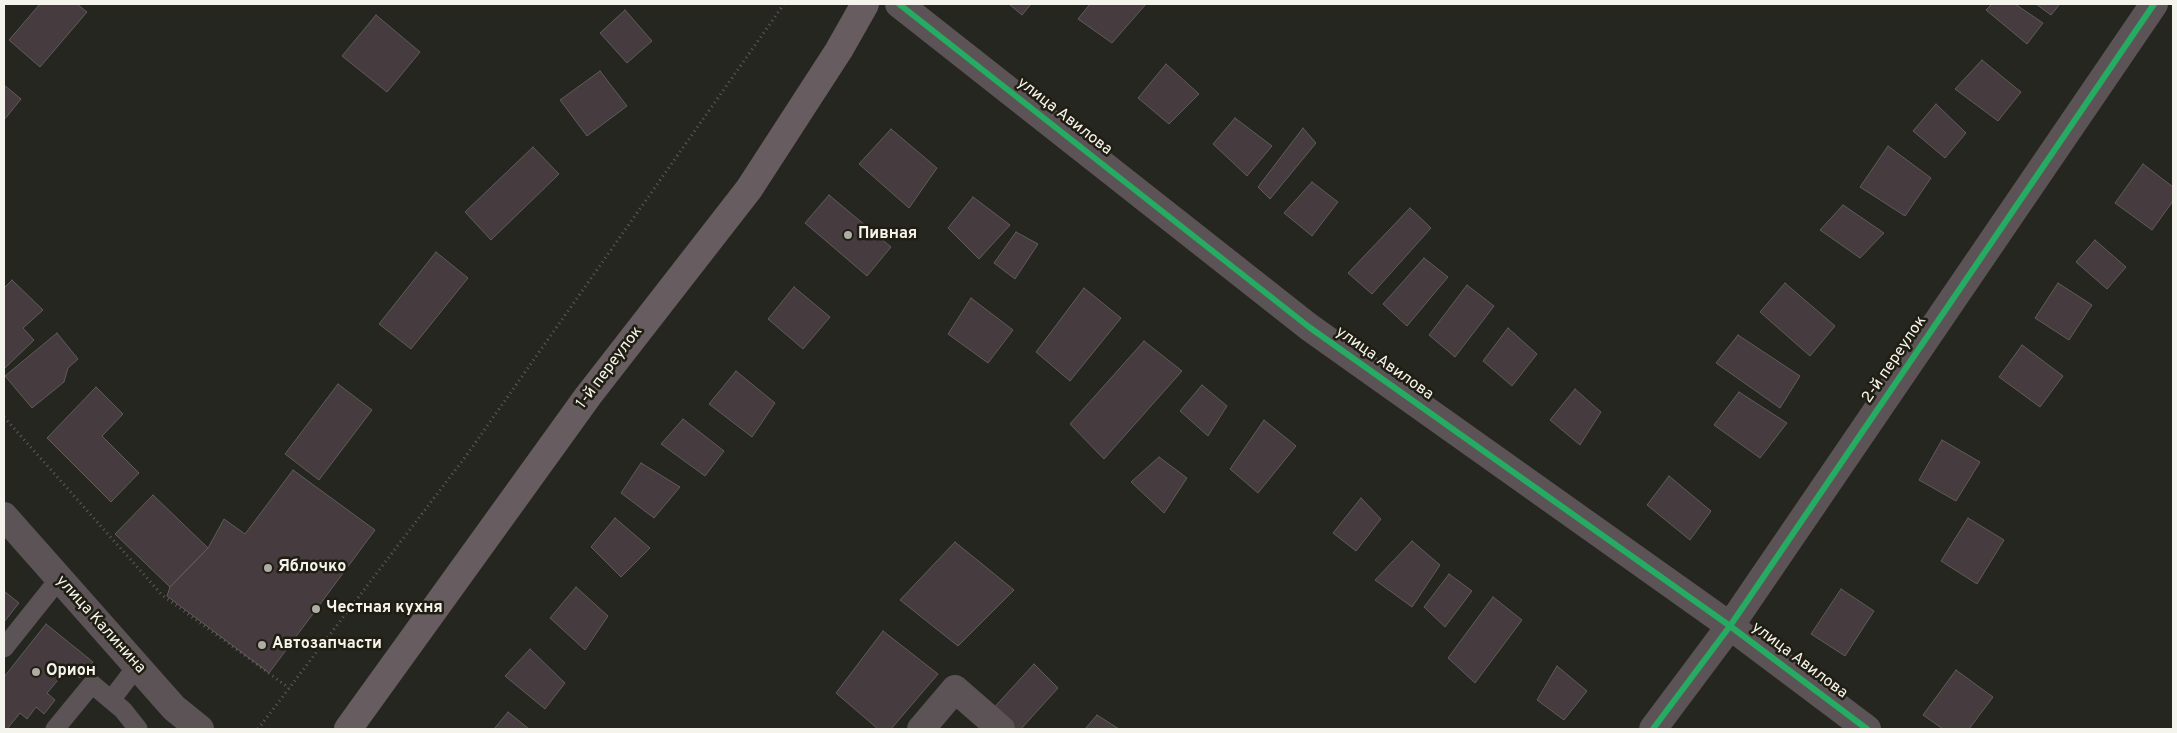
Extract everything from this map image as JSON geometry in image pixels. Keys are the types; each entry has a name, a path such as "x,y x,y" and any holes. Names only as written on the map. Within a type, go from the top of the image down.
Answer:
{"main road":[{"name":"1-й переулок","path":"348,729 588,396 749,189 839,50 865,4"}],"street":[{"name":"улица Авилова","path":"899,4 1309,327 1730,626 1867,729"},
{"name":"2-й переулок","path":"1653,729 1730,626 2154,4"},
{"name":"улица Калинина","path":"4,516 174,708 200,729"},
{"path":"921,729 955,690 1001,729"}],"lane":[{"path":"4,648 59,579"},
{"path":"111,700 137,666"},
{"path":"55,729 92,684 123,710 138,729"}],"path":[{"path":"258,729 466,456 784,4"},
{"path":"4,417 162,595 289,688"}],"building":[{"path":"40,4 77,4 87,12 40,67 9,40"},
{"path":"1009,4 1031,4 1022,15"},
{"path":"1090,4 1146,4 1112,43 1078,19"},
{"path":"1992,4 2015,4 2043,23 2027,44 1986,10"},
{"path":"2036,4 2060,4 2051,15"},
{"path":"625,10 652,41 627,63 600,33"},
{"path":"376,15 420,52 387,92 342,56"},
{"path":"1982,60 2021,92 1998,121 1955,89"},
{"path":"1166,64 1199,94 1169,124 1138,98"},
{"path":"600,71 627,106 587,136 560,100"},
{"path":"4,85 21,99 4,120"},
{"path":"1936,104 1966,133 1945,158 1913,131"},
{"path":"1235,118 1272,146 1247,176 1213,144"},
{"path":"1303,128 1316,143 1270,199 1258,187"},
{"path":"891,129 937,168 909,208 859,164"},
{"path":"1888,146 1931,178 1905,216 1860,187"},
{"path":"533,147 559,174 491,240 465,212"},
{"path":"2143,164 2173,187 2173,201 2152,230 2115,203"},
{"path":"1312,182 1338,202 1312,236 1284,213"},
{"name":"Пивная","path":"829,195 891,247 867,276 805,223"},
{"path":"973,197 1010,225 979,259 948,228"},
{"path":"1843,205 1884,233 1860,258 1820,230"},
{"path":"1410,208 1431,228 1372,294 1348,273"},
{"path":"1016,232 1038,244 1015,279 994,263"},
{"path":"2095,240 2126,267 2107,289 2076,262"},
{"path":"436,252 468,278 411,349 379,324"},
{"path":"1424,258 1448,277 1407,326 1383,304"},
{"path":"12,280 43,310 23,328 34,340 4,369 4,288"},
{"path":"1785,283 1835,326 1810,356 1760,312"},
{"path":"2058,283 2092,305 2069,340 2035,318"},
{"path":"1467,285 1494,306 1455,357 1429,335"},
{"path":"794,287 830,317 803,349 768,319"},
{"path":"1084,288 1121,318 1070,381 1036,352"},
{"path":"971,298 1013,330 988,363 948,334"},
{"path":"1508,328 1537,354 1512,386 1483,361"},
{"path":"57,333 78,359 68,368 64,382 32,408 5,376"},
{"path":"1738,335 1800,376 1780,408 1716,363"},
{"path":"1144,341 1182,371 1104,459 1070,424"},
{"path":"2022,345 2063,376 2040,407 1999,377"},
{"path":"736,371 775,403 752,437 709,404"},
{"path":"338,384 372,410 319,480 285,454"},
{"path":"1202,385 1227,406 1208,436 1180,411"},
{"path":"96,387 123,414 102,436 139,473 111,502 47,438"},
{"path":"1575,389 1601,412 1580,445 1550,420"},
{"path":"1739,392 1787,423 1760,458 1714,425"},
{"path":"683,419 724,451 705,476 661,444"},
{"path":"1264,420 1296,446 1258,493 1230,469"},
{"path":"1942,440 1980,462 1956,501 1919,480"},
{"path":"1159,457 1187,478 1164,513 1131,482"},
{"path":"641,463 680,487 654,518 621,493"},
{"name":"Яблочко","path":"293,470 375,530 269,673 167,596 170,587 208,548 224,519 245,534"},
{"path":"1669,476 1711,511 1690,540 1647,505"},
{"path":"153,495 208,548 170,587 115,534"},
{"path":"1361,498 1381,519 1356,551 1333,533"},
{"path":"615,518 650,548 621,577 591,547"},
{"path":"1968,518 2004,540 1977,584 1941,561"},
{"path":"1412,541 1440,565 1412,607 1375,580"},
{"path":"955,542 1014,590 958,646 900,600"},
{"path":"1449,574 1472,591 1445,627 1424,607"},
{"path":"576,587 608,616 585,650 550,618"},
{"path":"1841,589 1874,611 1845,656 1811,634"},
{"path":"4,591 19,603 4,622"},
{"path":"1493,597 1522,620 1475,683 1448,658"},
{"name":"Орион","path":"46,624 93,662 80,678 68,668 47,693 55,700 44,714 36,707 27,719 20,713 7,729 4,729 4,677"},
{"path":"883,631 938,674 891,729 878,729 836,693"},
{"path":"530,649 565,683 545,709 505,676"},
{"path":"1034,664 1058,688 1021,729 1010,729 990,712"},
{"path":"1557,666 1587,691 1564,720 1537,700"},
{"path":"1956,670 1993,697 1969,729 1943,729 1923,715"},
{"path":"508,712 529,729 494,729"},
{"path":"1097,715 1119,729 1085,729"}],"cycle path":[{"path":"899,4 1309,327 1730,626 1867,729"},
{"path":"1653,729 1730,626 2154,4"}],"place":[{"name":"Пивная","path":"848,235"},
{"name":"Яблочко","path":"268,568"},
{"name":"Честная кухня","path":"316,609"},
{"name":"Автозапчасти","path":"262,645"},
{"name":"Орион","path":"36,672"}]}
